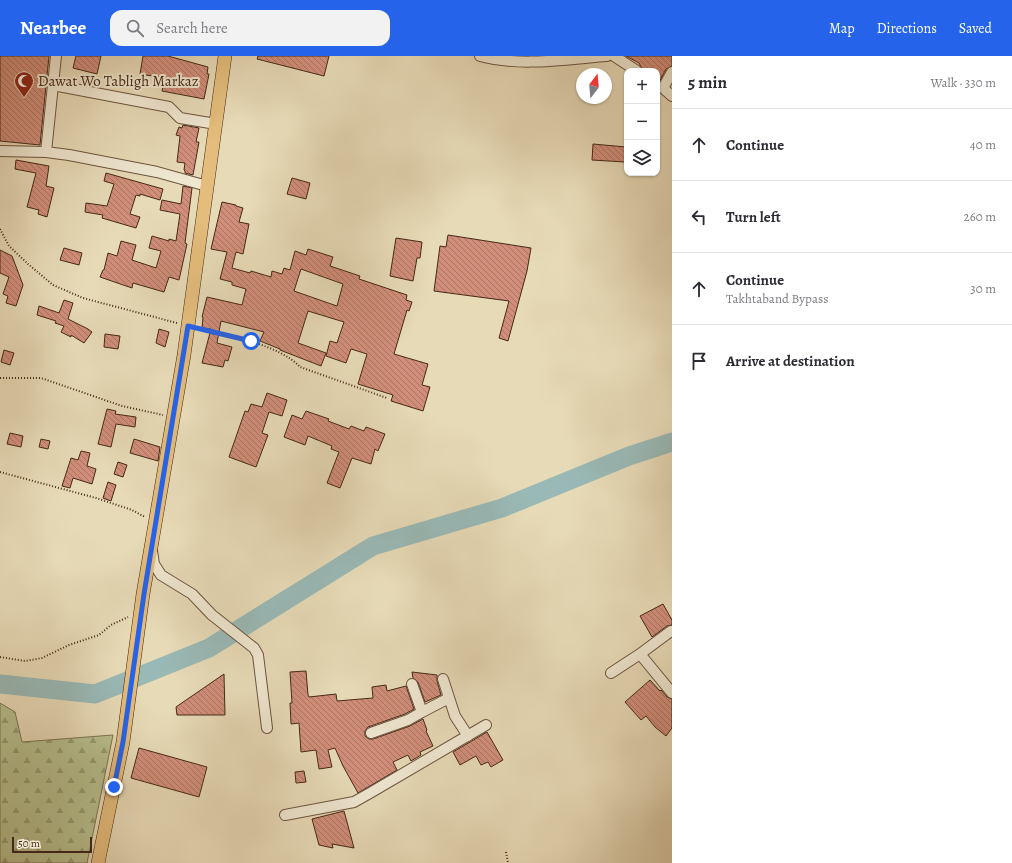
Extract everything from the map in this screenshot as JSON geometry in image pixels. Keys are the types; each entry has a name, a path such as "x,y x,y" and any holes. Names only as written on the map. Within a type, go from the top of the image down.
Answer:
{"main road":[{"path":"98,863 123,742 151,548 188,326 225,56"}],"street":[{"path":"46,152 56,56"},
{"path":"480,56 494,60 531,62 607,56"},
{"path":"614,56 632,68"},
{"path":"672,72 660,86 672,96"},
{"path":"53,85 169,107 180,118 216,124"},
{"path":"0,151 46,152 157,172 207,186"},
{"path":"151,548 154,564 161,575 192,594 212,615 250,644 258,655 267,728"},
{"path":"611,673 671,631"},
{"path":"640,654 672,694"},
{"path":"443,679 455,716 468,736"},
{"path":"412,684 422,712"},
{"path":"372,733 408,720 449,698"},
{"path":"285,815 354,802 486,726"}],"path":[{"path":"0,229 9,246 53,285 83,298 251,341 292,359 300,367 387,398"},
{"path":"0,378 41,378 122,406 174,417"},
{"path":"0,472 88,496 132,510 156,523"},
{"path":"0,656 25,661 42,658 69,645 99,635 111,625 128,617 129,610"},
{"path":"506,852 508,863"}],"green space":[{"path":"0,703 15,712 22,742 113,735 87,863 0,863"}],"building":[{"name":"Dawat Wo Tabligh Markaz","path":"0,56 49,56 40,145 0,141"},
{"path":"76,56 101,56 97,74 73,68"},
{"path":"143,56 168,56 208,67 207,74 209,74 204,99 162,91 165,78 140,74"},
{"path":"258,56 329,56 324,76 257,59"},
{"path":"626,56 672,56 672,66 666,69 660,80 660,68 642,68 639,63"},
{"path":"183,125 199,128 196,142 199,142 193,175 185,173 185,163 177,162 180,136 176,135 179,127 182,128"},
{"path":"593,144 624,147 624,162 592,160"},
{"path":"16,160 49,166 46,186 54,188 47,217 38,214 39,210 27,207 36,173 15,169"},
{"path":"106,173 163,189 160,200 140,194 140,196 136,195 130,214 140,217 136,228 102,218 103,215 85,212 86,203 107,206 114,184 104,181"},
{"path":"292,178 310,183 306,199 287,194"},
{"path":"183,186 192,188 185,243 187,244 179,280 169,277 164,292 133,283 132,288 100,277 104,270 108,253 117,256 121,241 136,245 132,260 156,268 161,251 149,248 152,236 169,241 169,239 176,241 180,214 160,210 162,200 181,204"},
{"path":"222,202 236,205 243,208 239,222 249,224 243,254 236,252 232,268 250,273 251,271 271,277 272,271 282,274 284,268 290,270 295,251 306,255 308,249 333,257 330,266 360,276 359,279 407,295 406,300 412,302 409,311 407,310 394,354 428,364 422,385 430,387 423,411 391,401 393,395 358,384 367,354 351,349 346,363 326,356 330,341 337,343 344,322 308,311 298,343 326,353 321,366 260,341 264,332 221,321 217,343 232,347 228,361 225,360 223,367 202,363 211,329 202,328 202,317 207,297 242,305 246,289 232,285 232,282 220,279 227,252 211,249","holes":["301,269 343,284 337,306 294,291"]},
{"path":"448,235 531,248 527,271 508,341 499,338 509,301 434,291 440,246 446,247"},
{"path":"396,238 422,242 420,258 417,258 413,281 390,276"},
{"path":"64,248 82,253 79,265 60,260"},
{"path":"0,250 12,256 23,285 16,306 6,303 8,296 3,294 9,277 0,273"},
{"path":"64,300 73,303 68,319 92,332 84,343 71,335 71,337 61,332 64,326 55,323 56,321 37,315 39,306 59,313"},
{"path":"159,329 169,332 165,347 156,343"},
{"path":"105,334 120,336 118,349 104,347"},
{"path":"4,350 14,353 10,365 1,362"},
{"path":"267,393 287,400 282,416 269,412 262,433 268,435 256,467 229,457 245,411 248,412 251,404 262,407"},
{"path":"107,409 116,411 115,414 136,417 135,427 116,424 111,447 98,444"},
{"path":"306,411 329,419 328,421 349,429 351,426 364,431 366,427 385,434 378,451 375,449 371,464 352,458 340,488 327,483 339,452 331,449 332,446 308,436 305,445 284,437 292,415 302,419"},
{"path":"10,433 23,436 21,447 7,444"},
{"path":"41,439 50,441 48,449 39,447"},
{"path":"134,439 160,447 158,461 130,453"},
{"path":"81,451 90,453 87,466 96,469 92,484 73,478 70,488 62,486 71,458 78,460"},
{"path":"118,462 127,465 123,477 114,474"},
{"path":"108,482 116,485 111,501 103,498"},
{"path":"663,604 672,620 672,625 667,626 652,637 640,616"},
{"path":"306,671 309,697 336,694 337,701 373,698 372,687 386,685 387,691 406,686 414,709 405,714 368,727 365,731 365,736 369,739 373,739 410,726 423,719 427,730 426,731 433,746 420,752 421,755 411,761 408,755 393,762 397,770 358,793 335,748 328,750 332,767 319,769 316,750 301,752 299,723 291,724 290,703 292,703 290,672"},
{"path":"412,672 437,675 441,695 425,702 418,682 413,678"},
{"path":"224,674 225,715 177,715 176,707"},
{"path":"650,680 660,691 661,690 667,697 672,699 672,728 666,736 655,727 646,716 641,720 625,702"},
{"path":"487,732 503,760 491,767 488,762 481,765 476,756 460,765 453,752"},
{"path":"139,748 207,767 199,797 131,778"},
{"path":"304,771 306,782 296,783 295,772"},
{"path":"344,811 354,848 332,844 333,848 319,845 312,819"}],"waterway":[{"path":"0,684 95,694 209,648 373,546 502,508 629,456 672,442"}],"place":[{"name":"Dawat Wo Tabligh Markaz","path":"24,98"}],"route":[{"path":"114,787 123,742 144,594 188,326 251,341"}]}
